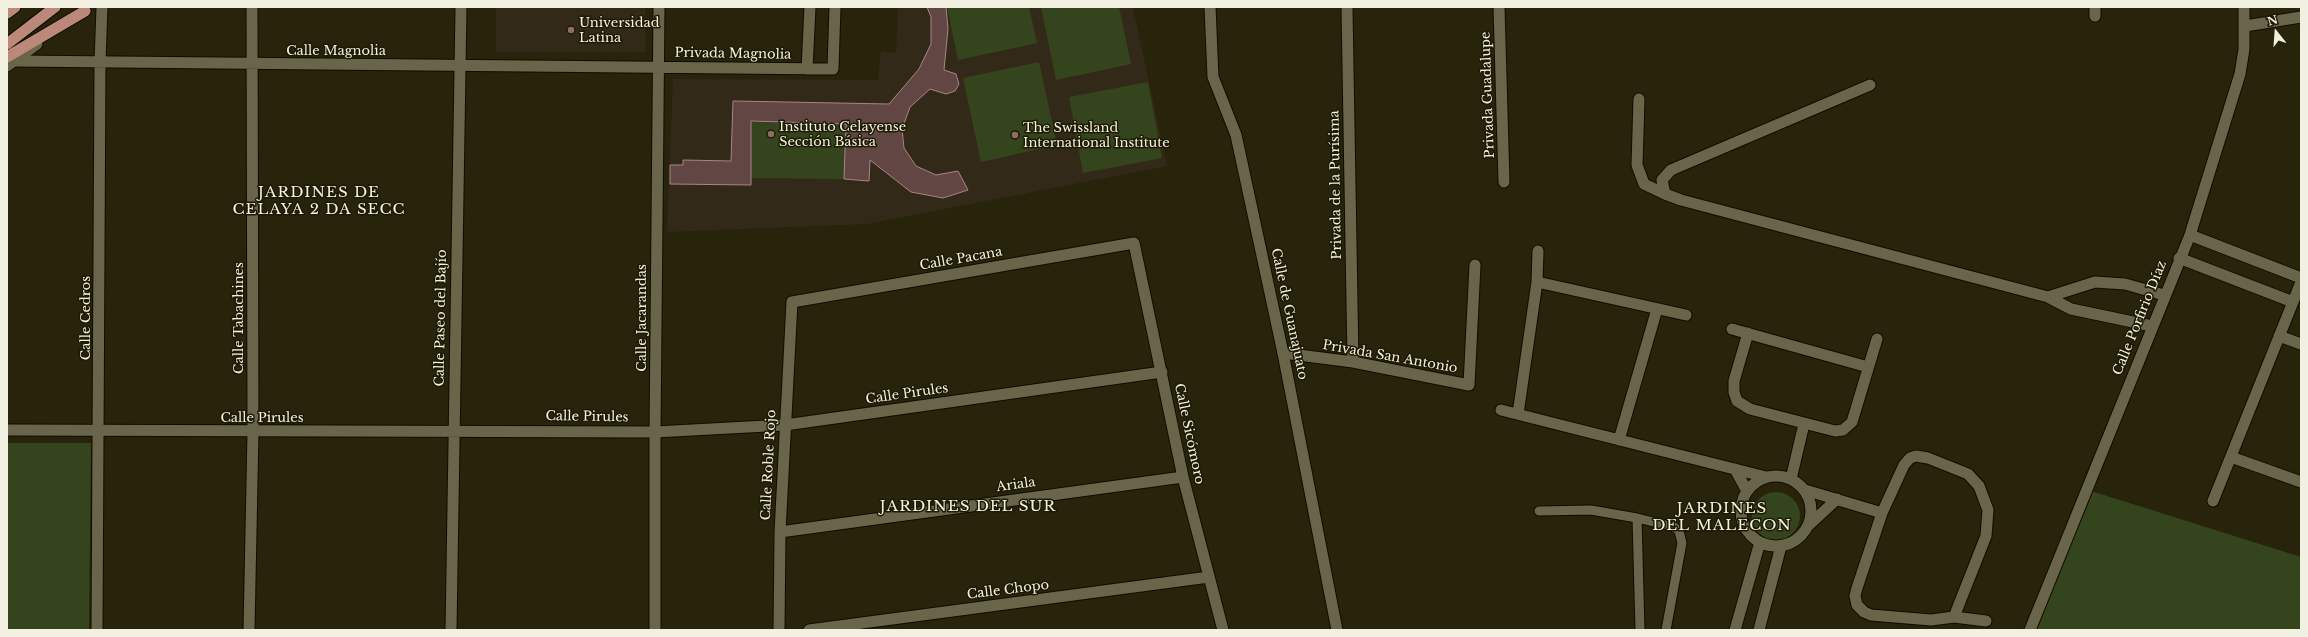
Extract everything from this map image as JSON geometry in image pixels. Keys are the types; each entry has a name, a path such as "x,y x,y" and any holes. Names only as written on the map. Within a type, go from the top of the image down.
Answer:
{"main road":[{"path":"7,13 16,7"},
{"path":"7,44 55,7"},
{"path":"9,61 88,9"}],"street":[{"name":"Calle Cedros","path":"97,630 100,431 100,62 102,7"},
{"name":"Calle Tabachines","path":"250,630 253,432 252,7"},
{"name":"Calle Paseo del Bajío","path":"451,630 453,430 461,7"},
{"name":"Calle Jacarandas","path":"655,630 655,432 659,7"},
{"name":"Privada Magnolia","path":"807,69 810,7"},
{"name":"Privada Magnolia","path":"658,68 833,69 835,7"},
{"name":"Calle de Guanajuato","path":"1210,7 1213,77 1236,135 1283,353 1337,630"},
{"name":"Privada de la Purísima","path":"1347,7 1352,362"},
{"name":"Privada Guadalupe","path":"1499,7 1504,182"},
{"name":"Calle Porfirio Díaz","path":"2030,630 2164,295 2190,235 2240,74 2245,26 2244,7"},
{"path":"2245,26 2301,17"},
{"name":"Calle Magnolia","path":"9,61 253,65 460,64 658,68"},
{"path":"1665,194 1662,180 1671,170 1870,86"},
{"path":"1639,100 1637,166 1644,184 1665,194 1697,204 2048,297 2071,309 2152,326"},
{"path":"2190,235 2301,278"},
{"name":"Calle Pacana","path":"792,302 1134,243"},
{"name":"Calle Sicómoro","path":"1134,243 1183,477 1223,630"},
{"path":"1518,414 1537,282 1538,250"},
{"path":"2179,258 2293,302"},
{"name":"Privada San Antonio","path":"1283,353 1352,362 1469,385 1475,265"},
{"path":"1537,282 1686,315"},
{"path":"2048,297 2095,282 2125,284 2164,295"},
{"path":"2213,501 2301,282"},
{"name":"Calle Roble Rojo","path":"778,630 780,532 792,302"},
{"path":"1619,440 1657,308"},
{"path":"1732,329 1868,367"},
{"path":"1748,333 1734,381 1734,392 1737,401 1750,409 1835,431 1848,427 1855,415 1877,339"},
{"path":"2279,336 2301,344"},
{"name":"Calle Pirules","path":"7,430 253,432 453,430 655,432 785,426 1162,372"},
{"path":"1501,410 1766,477 1778,476 1791,478 1805,490 1810,501 1812,513 1809,525"},
{"path":"1791,478 1804,424"},
{"path":"1954,617 1986,536 1988,510 1979,486 1968,474 1928,458 1916,456 1910,458 1904,465 1882,513 1857,588 1855,596 1857,605 1864,612 1871,615 1931,620 1954,617 1986,621"},
{"path":"2231,457 2301,482"},
{"path":"1735,469 1747,491"},
{"name":"Ariala","path":"780,532 1183,477"},
{"path":"1766,477 1755,483 1747,491 1742,502 1741,514 1744,525 1751,535 1760,542 1781,546 1797,538 1838,499"},
{"path":"1805,490 1882,513"},
{"path":"1735,630 1760,542"},
{"path":"1759,630 1781,546"},
{"name":"Calle Chopo","path":"809,630 1209,577"}],"lane":[{"path":"1539,511 1591,510 1638,518 1674,527 1681,537 1666,630"},
{"path":"1638,518 1640,630"}],"shaded area":[{"name":"Universidad Latina","path":"496,7 645,7 645,52 496,52"},
{"name":"The Swissland International Institute","path":"898,7 1133,7 1167,166 867,224 667,232 673,79 878,80 881,51 896,53"}],"green space":[{"path":"947,7 1029,7 1037,43 958,60"},
{"path":"1041,7 1119,7 1131,64 1056,80"},
{"path":"1039,62 1057,145 981,162 963,78"},
{"path":"1148,82 1162,158 1083,173 1069,97"},
{"path":"751,122 846,124 844,179 750,178"},
{"path":"7,443 91,443 89,630 7,630"},
{"path":"2088,490 2301,557 2301,630 2029,630"},
{"path":"1771,492 1781,492 1793,499 1800,511 1800,521 1793,533 1781,540 1771,540 1763,536 1756,529 1752,521 1752,511 1756,503 1763,496"}],"building":[{"path":"927,7 946,7 948,29 944,70 956,74 959,84 955,91 946,94 930,89 910,107 902,129 904,148 916,166 936,175 958,171 968,190 943,198 911,192 870,160 869,181 844,179 846,124 751,121 751,185 670,184 670,165 683,165 683,160 731,161 733,101 889,104 919,69 931,44 931,17"}],"place":[{"name":"Universidad Latina","path":"571,30"},
{"name":"Instituto Celayense Sección Básica","path":"771,134"},
{"name":"The Swissland International Institute","path":"1015,135"}],"district":[{"name":"JARDINES DE CELAYA 2 DA SECC","path":"319,202"},
{"name":"JARDINES DEL SUR","path":"968,507"},
{"name":"JARDINES DEL MALECON","path":"1722,518"}]}
